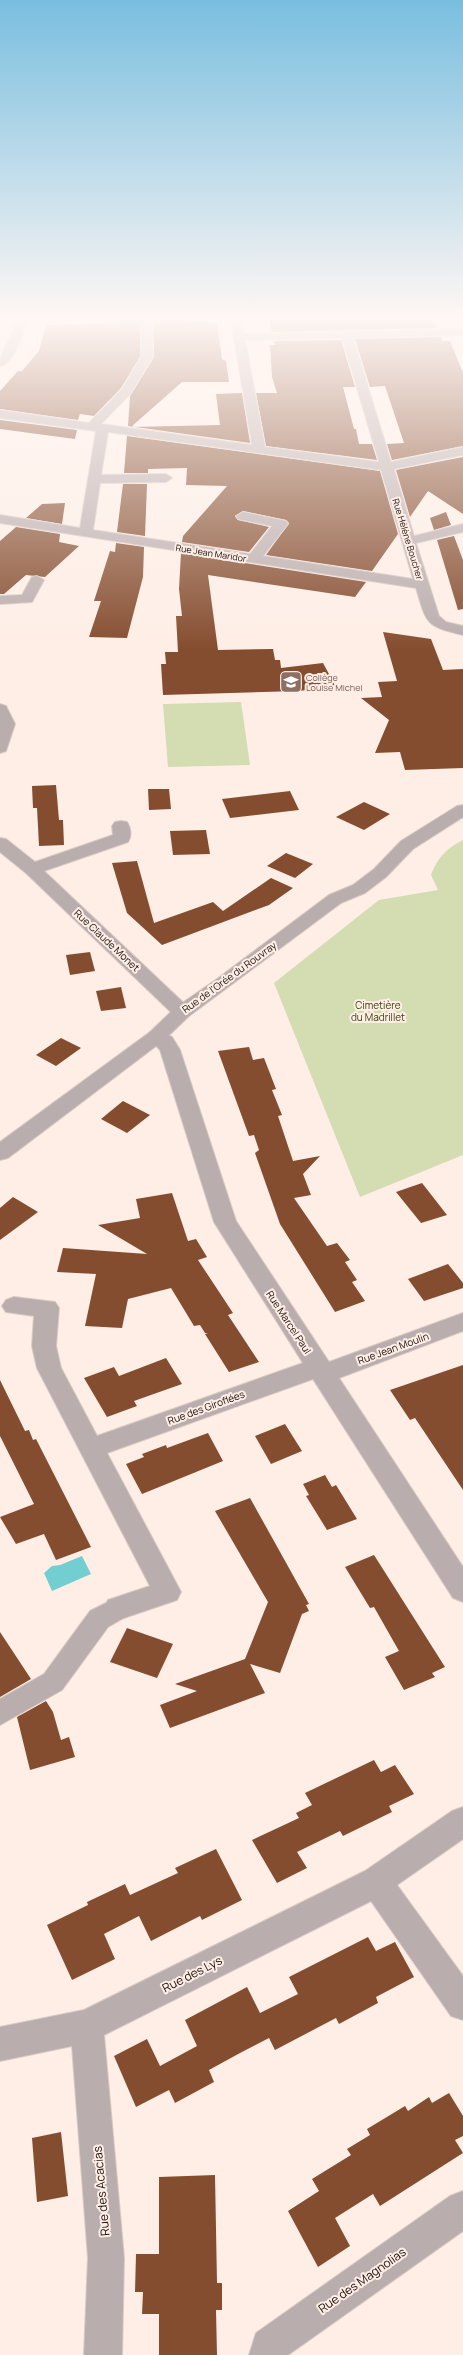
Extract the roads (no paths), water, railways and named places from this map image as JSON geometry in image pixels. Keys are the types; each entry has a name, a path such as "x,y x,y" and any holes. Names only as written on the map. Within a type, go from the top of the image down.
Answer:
{"street":[{"path":"86,534 94,479 96,430"},
{"path":"111,430 386,467 463,451"},
{"path":"256,430 259,447 257,449"},
{"name":"Rue Hélène Boucher","path":"375,430 432,618 441,624"},
{"path":"94,479 166,478"},
{"path":"242,516 281,524 253,560"},
{"name":"Rue Jean Maridor","path":"0,519 86,534 422,585"},
{"path":"408,541 463,528"},
{"path":"0,600 27,599 37,580"},
{"path":"441,624 463,618"},
{"path":"441,624 463,631"},
{"path":"0,709 7,724 0,748"},
{"name":"Rue de l'Orée du Rouvray","path":"0,1153 157,1036 182,1012 224,983 335,900 359,889 380,873 406,845 463,810"},
{"path":"32,869 122,838 121,826"},
{"name":"Rue Claude Monet","path":"0,843 32,869 182,1012"},
{"name":"Rue Marcel Paul","path":"157,1036 165,1042 170,1050 225,1222 463,1590"},
{"path":"0,1713 53,1682 99,1619 118,1608 167,1592 92,1448 48,1368 44,1346 47,1308 14,1306"},
{"name":"Rue Jean Moulin","path":"321,1370 463,1322"},
{"name":"Rue des Giroflées","path":"92,1448 321,1370"},
{"name":"Rue des Lys","path":"0,2044 87,2026 376,1882 463,1821"},
{"path":"376,1882 463,2004"},
{"name":"Rue des Acacias","path":"87,2026 106,2258 103,2355"},
{"name":"Rue des Magnolias","path":"268,2355 269,2346 463,2209"}],"water":[{"path":"82,1556 91,1574 52,1591 44,1573 52,1566 60,1565"}],"place":[{"name":"Collège Louise Michel","path":"291,682"}],"park label":[{"name":"Cimetière du Madrillet","path":"378,1010"}]}
